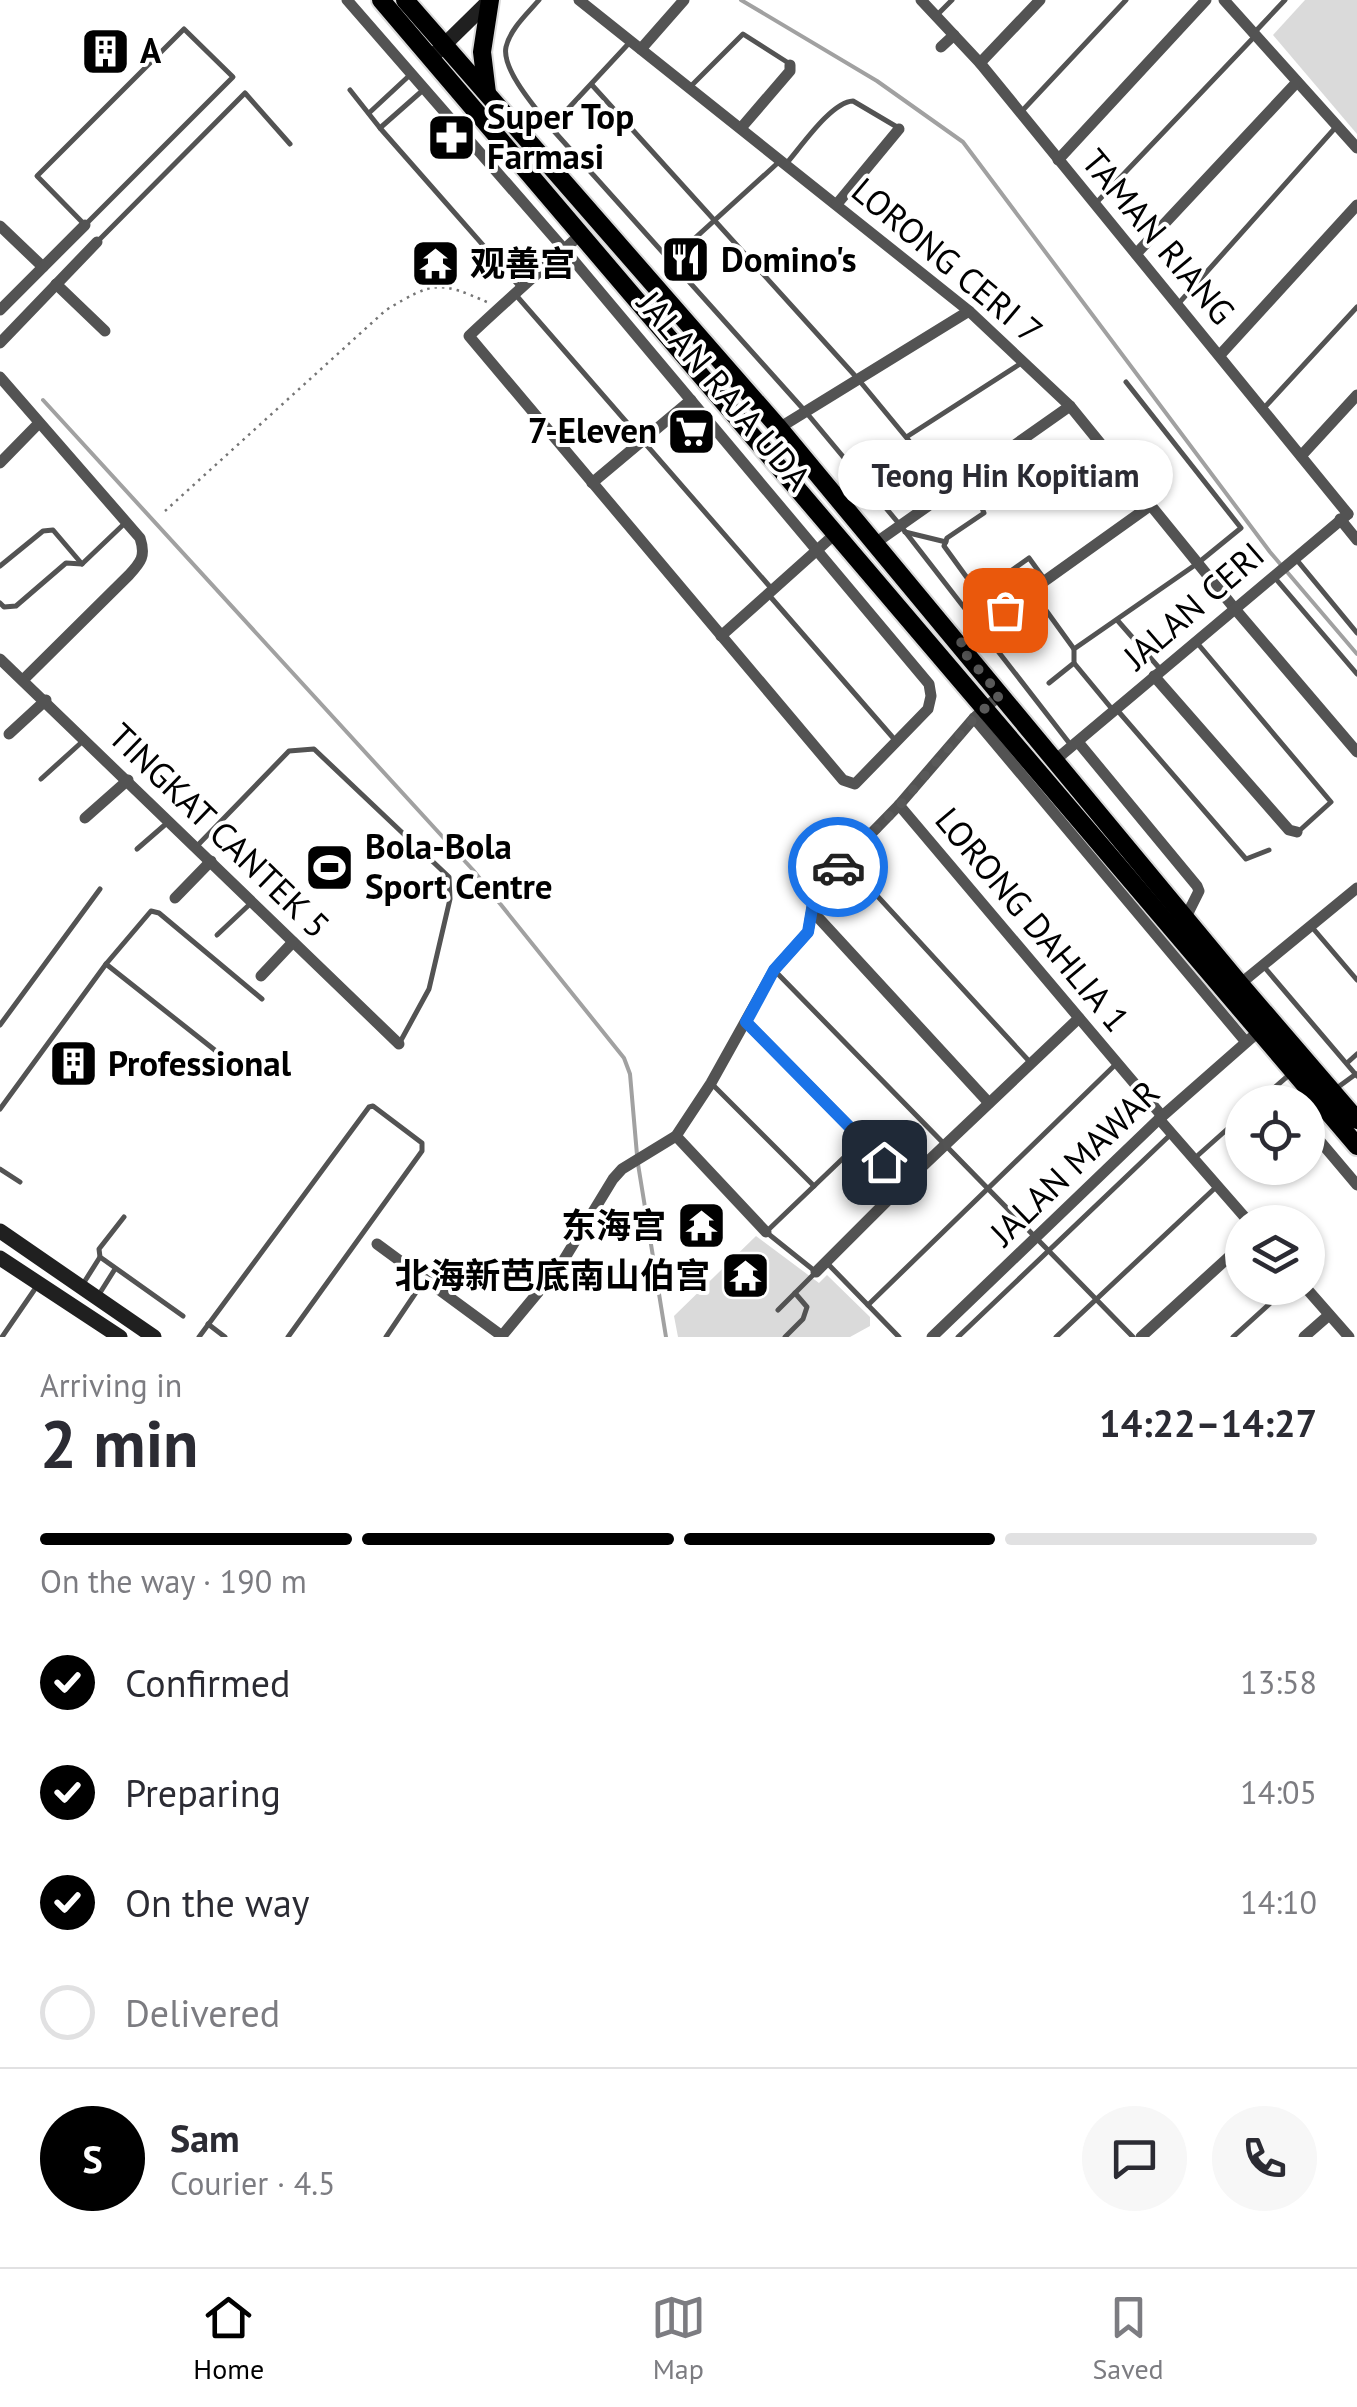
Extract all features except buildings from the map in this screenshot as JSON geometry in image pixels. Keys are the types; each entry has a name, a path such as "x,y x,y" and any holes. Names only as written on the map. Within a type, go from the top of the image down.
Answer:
{"main road":[{"name":"JALAN RAJA UDA","path":"381,0 487,93 778,428 1000,695 1047,766 1252,1037 1357,1120"},
{"name":"JALAN RAJA UDA","path":"405,0 437,52 979,714 1047,766 1185,919 1326,1097 1357,1146"},
{"path":"487,93 482,52 490,0"}],"street":[{"name":"JALAN RAJA UDA","path":"347,0 564,249 930,684 928,710 855,784 849,784 721,636 469,336 500,308"},
{"path":"437,52 490,0"},
{"name":"LORONG CERI 7","path":"580,0 969,311 1024,361 1070,406 1357,752"},
{"path":"636,45 684,0"},
{"name":"TAMAN RIANG","path":"921,0 980,63 1220,355 1348,516 1357,540"},
{"path":"980,63 1040,0"},
{"path":"1058,160 1206,0"},
{"path":"1224,0 1357,148"},
{"path":"941,47 954,35"},
{"path":"741,128 790,71 790,64"},
{"path":"1136,254 1297,82"},
{"path":"837,204 899,129"},
{"path":"1220,355 1357,205"},
{"path":"0,310 85,224"},
{"path":"0,226 43,267"},
{"path":"500,308 582,232"},
{"path":"0,343 97,242"},
{"path":"56,284 105,331"},
{"path":"778,428 969,311"},
{"path":"0,377 140,538 144,551 141,562 24,679"},
{"path":"1301,456 1357,395"},
{"path":"592,483 691,400"},
{"path":"874,544 902,528 1070,406"},
{"path":"0,463 39,423"},
{"path":"979,628 1151,504"},
{"name":"JALAN CERI","path":"1047,766 1348,516"},
{"path":"721,636 835,534"},
{"name":"TINGKAT CANTEK 5","path":"0,659 399,1044"},
{"path":"1158,673 1289,830 1296,832"},
{"path":"377,1244 501,1336 560,1266 622,1169 676,1136 774,970 800,944 814,914 814,897 820,886 1000,695"},
{"path":"9,734 46,700"},
{"path":"979,714 1252,1037"},
{"path":"1075,744 1197,886 1199,892 1185,919"},
{"path":"86,818 128,780"},
{"name":"LORONG DAHLIA 1","path":"899,806 1234,1205"},
{"path":"175,898 211,861"},
{"path":"1240,984 1356,892"},
{"path":"814,914 989,1103"},
{"path":"261,976 293,942"},
{"path":"816,1272 1079,1018"},
{"path":"746,1022 905,1183"},
{"name":"JALAN MAWAR","path":"946,1335 1037,1236 1160,1118 1252,1037"},
{"path":"676,1136 766,1232"},
{"path":"1325,1144 1357,1184"},
{"path":"4,1236 154,1337"},
{"path":"2,1259 120,1337"},
{"path":"1140,1337 1225,1260"},
{"path":"1320,1305 1349,1337"},
{"path":"1304,1337 1329,1315"}],"lane":[{"path":"539,0 511,35 506,57 516,80 551,127 806,411 1075,744"},
{"path":"936,16 952,0"},
{"path":"1019,114 1126,0"},
{"path":"1094,204 1285,0"},
{"path":"184,29 232,77 85,224 37,176 184,29"},
{"path":"690,87 743,34 790,64"},
{"path":"551,127 636,45"},
{"path":"369,113 412,74"},
{"path":"592,84 858,379 950,490"},
{"path":"380,128 424,88"},
{"path":"350,90 897,742"},
{"path":"97,242 245,93 290,144"},
{"path":"672,259 783,162 846,100 853,100 899,129"},
{"path":"1178,304 1337,126"},
{"path":"1263,409 1357,307"},
{"path":"908,436 1024,361"},
{"path":"1074,649 1118,621 1241,528 1126,382"},
{"path":"969,476 984,512 944,546 973,586 984,590 1029,558 1046,581"},
{"path":"0,603 4,607 16,606 66,563 82,564 124,522"},
{"path":"902,528 946,542"},
{"path":"0,566 43,531 53,530 82,564"},
{"path":"1292,559 1357,632"},
{"path":"1275,574 1357,674"},
{"path":"1032,591 1074,649 1074,663 1246,859 1269,850"},
{"path":"1118,621 1158,673"},
{"path":"958,645 979,628"},
{"path":"1196,642 1331,802 1296,832"},
{"path":"1049,683 1074,663"},
{"path":"41,779 86,739"},
{"path":"196,847 289,751 314,748 449,876 450,899 429,989 399,1044"},
{"path":"136,849 169,821"},
{"path":"844,860 1032,1063"},
{"path":"0,1025 100,889"},
{"path":"217,936 252,902"},
{"path":"0,1109 106,964 152,911 262,999"},
{"path":"1311,926 1357,980"},
{"path":"106,964 216,1051"},
{"path":"1263,966 1356,1075 1326,1097"},
{"path":"774,970 1133,1337"},
{"path":"1346,1063 1357,1054"},
{"path":"868,1304 1117,1063"},
{"path":"1277,1085 1292,1072"},
{"path":"711,1082 814,1186"},
{"path":"199,1337 373,1106 422,1143 422,1151 288,1337"},
{"path":"1194,1160 1225,1132"},
{"path":"946,1335 1050,1250 1172,1134"},
{"path":"778,1310 816,1272 766,1232 862,1140"},
{"path":"0,1168 20,1182"},
{"path":"1056,1337 1218,1186"},
{"path":"81,1288 100,1258 99,1249 124,1216"},
{"path":"100,1258 183,1316"},
{"path":"826,1262 899,1337"},
{"path":"97,1298 114,1268"},
{"path":"386,1337 424,1279"},
{"path":"2,1337 39,1283"},
{"path":"785,1337 803,1319 807,1308 795,1293"},
{"path":"1232,1337 1268,1305"},
{"path":"208,1324 225,1337"}],"path":[{"path":"164,511 386,310 427,286 462,290 500,308"}],"shaded area":[{"path":"1305,0 1357,0 1357,134 1273,35"},
{"path":"756,1236 819,1283 827,1275 870,1317 870,1326 850,1337 678,1337 674,1316"}],"waterway":[{"path":"741,0 877,81 963,142 1270,552 1357,654"},
{"path":"43,400 473,870 624,1058 630,1074 637,1155"},
{"path":"638,1164 666,1337"}],"way so far":[{"path":"838,867 899,806 974,718 1000,695 958,645 1005,610"}],"place":[{"name":"A","path":"105,51"},
{"name":"Super Top Farmasi","path":"452,137"},
{"name":"Domino's","path":"686,260"},
{"name":"观善宫","path":"435,264"},
{"name":"7-Eleven","path":"692,431"},
{"name":"Teong Hin Kopitiam","path":"1005,610"},
{"name":"Bola-Bola Sport Centre","path":"330,867"},
{"name":"Professional","path":"73,1064"},
{"name":"东海宫","path":"701,1226"},
{"name":"北海新芭底南山伯宫","path":"745,1276"}],"route":[{"path":"838,867 814,897 808,932 774,970 746,1022 884,1162"}]}
